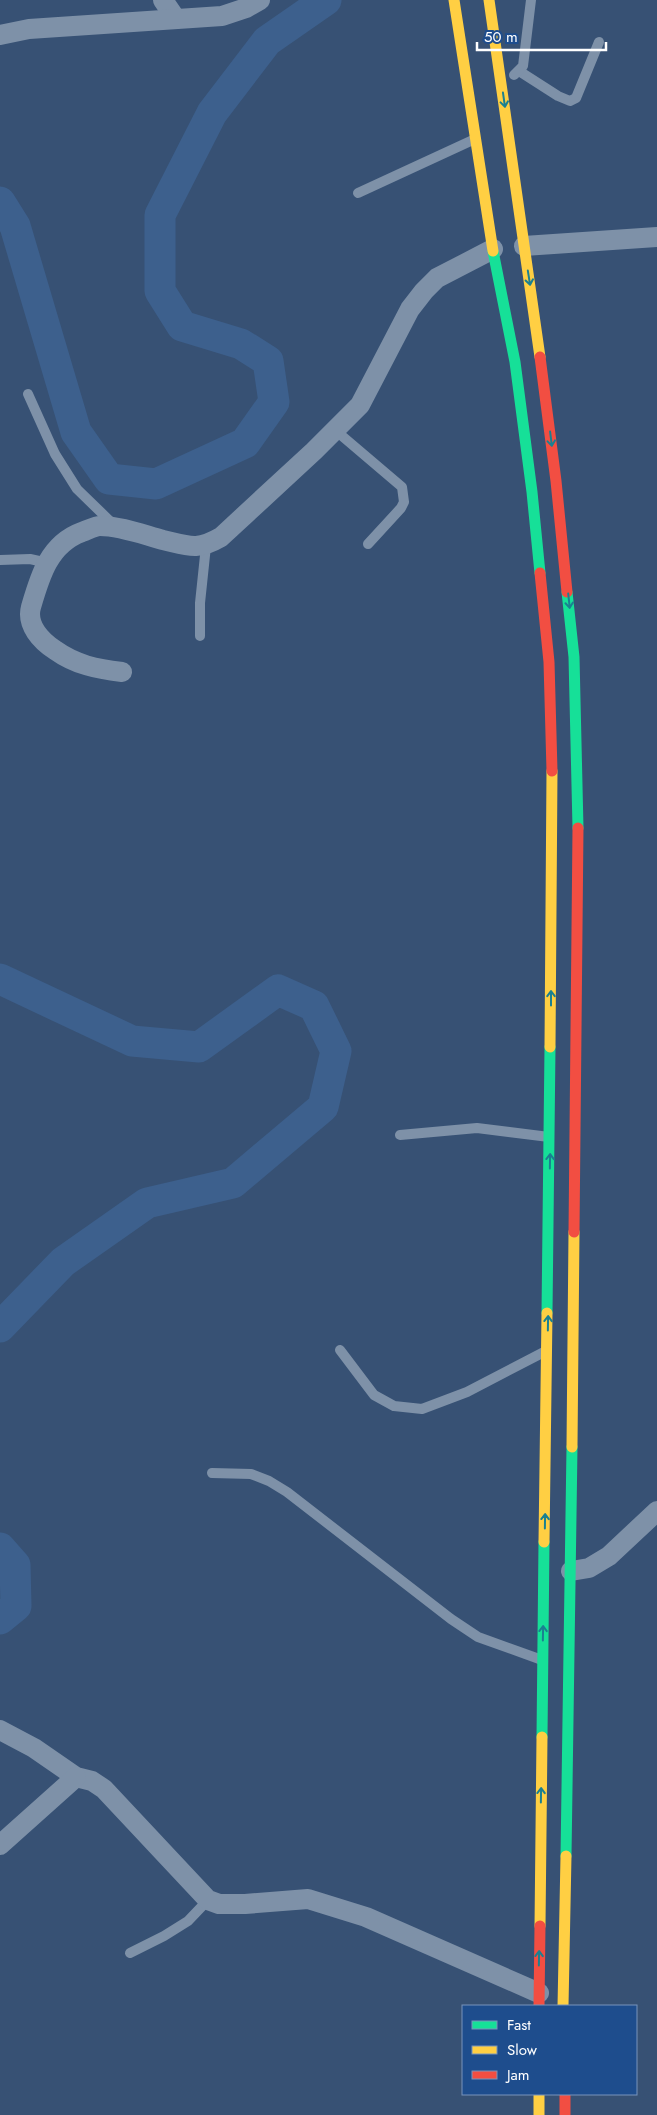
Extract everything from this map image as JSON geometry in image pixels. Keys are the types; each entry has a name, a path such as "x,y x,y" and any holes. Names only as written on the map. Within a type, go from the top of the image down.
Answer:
{"highway":[{"path":"454,0 493,248 515,362 532,492 549,662 553,806 539,2000"},
{"path":"489,0 534,304 556,481 574,657 578,810 571,1571 564,2005"},
{"path":"539,2095 539,2115"},
{"path":"565,2095 565,2115"}],"street":[{"path":"163,0 176,19"},
{"path":"0,34 29,29 222,16 246,8 260,0"},
{"path":"524,246 657,237"},
{"path":"122,672 91,668 67,658 49,646 34,631 30,611 38,583 52,554 71,536 99,526 190,546 206,546 221,537 360,405 410,309 424,291 437,278 493,248"},
{"path":"571,1571 589,1568 609,1556 657,1511"},
{"path":"0,1730 34,1748 76,1777 92,1781 104,1788 208,1900 219,1904 245,1904 308,1899 366,1917 539,2000"},
{"path":"0,1845 76,1777"}],"lane":[{"path":"500,76 514,75 523,66 531,0"},
{"path":"519,71 558,96 570,101 576,98 599,42"},
{"path":"358,193 476,138"},
{"path":"28,394 55,454 77,489 118,529"},
{"path":"335,430 402,487 404,502 401,508 368,544"},
{"path":"200,636 200,603 206,546"},
{"path":"0,560 30,559 48,563"},
{"path":"400,1135 477,1128 550,1137"},
{"path":"340,1350 374,1395 394,1406 422,1409 467,1392 547,1350"},
{"path":"212,1472 250,1474 269,1481 286,1492 451,1619 478,1637 543,1660"},
{"path":"130,1953 164,1936 188,1920 208,1900"}],"waterway":[{"path":"0,202 15,226 76,432 109,479 156,484 245,443 274,402 268,361 241,344 182,326 160,291 160,215 212,113 267,41 326,0"},
{"path":"0,979 132,1041 199,1047 278,990 314,1006 336,1051 323,1107 233,1183 147,1203 63,1262 0,1327"},
{"path":"0,1548 15,1565 16,1606 0,1619"}],"traffic: fast":[{"path":"493,251 515,362 532,492 540,573"},
{"path":"567,592 574,657 578,828"},
{"path":"547,1313 550,1047"},
{"path":"566,1856 572,1447"},
{"path":"542,1737 544,1542"}],"traffic: slow":[{"path":"454,0 493,251"},
{"path":"489,0 540,357"},
{"path":"550,1047 552,771"},
{"path":"572,1447 574,1232"},
{"path":"544,1542 547,1313"},
{"path":"540,1926 542,1737"},
{"path":"563,2005 566,1856"},
{"path":"539,2095 539,2115"}],"traffic: jam":[{"path":"540,357 556,481 567,592"},
{"path":"540,573 549,662 552,771"},
{"path":"574,1232 578,828"},
{"path":"539,2005 540,1926"},
{"path":"565,2095 565,2115"}]}
